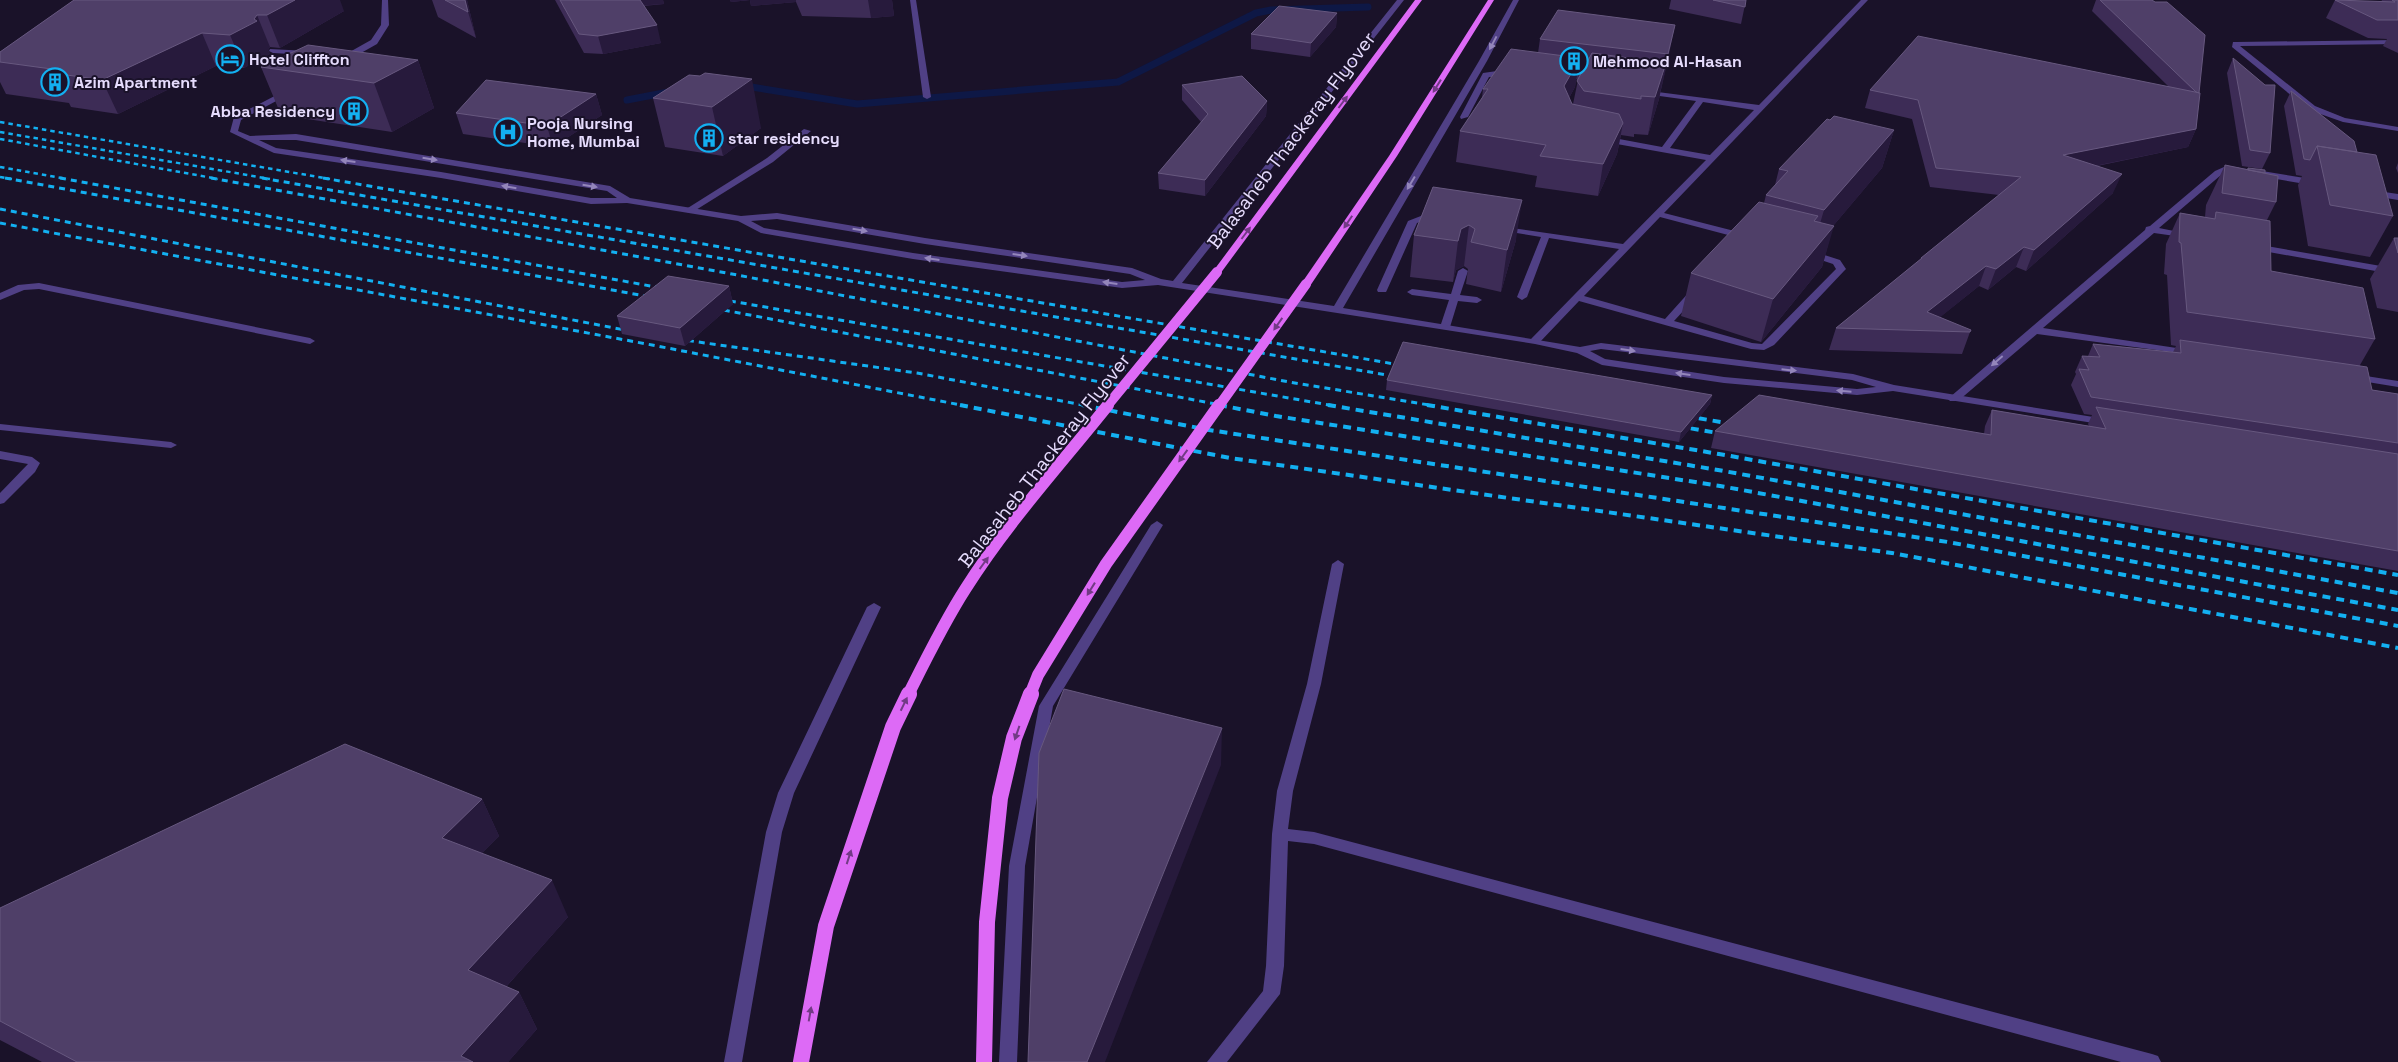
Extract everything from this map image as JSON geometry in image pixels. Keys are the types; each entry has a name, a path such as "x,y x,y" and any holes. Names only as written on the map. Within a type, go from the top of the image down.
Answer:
{"main road":[{"name":"Balasaheb Thackeray Flyover","path":"801,1062 826,926 893,727 925,660 966,588 1021,512 1194,302 1419,0"},
{"path":"984,1062 987,922 1000,798 1014,738 1038,674 1106,564 1306,284 1393,156 1491,0"}],"street":[{"path":"334,65 374,42 384,25 385,0"},
{"path":"912,0 927,97"},
{"path":"1175,285 1401,0"},
{"path":"1337,308 1483,61 1516,0"},
{"path":"1535,341 1624,247 1866,0"},
{"path":"2398,42 2236,44 2236,46 2297,96 2324,115 2398,129"},
{"path":"273,51 316,53"},
{"path":"333,54 351,55"},
{"path":"1464,117 1486,75 1497,72 1524,76"},
{"path":"293,88 237,119 234,132 252,138 274,150 591,201 627,200 741,219 777,216 964,247 1132,271 1159,282 1175,285 1337,308 1535,341 1580,350 1602,362 1724,380 1857,392 1893,388"},
{"path":"1632,90 1760,108"},
{"path":"1665,150 1701,100"},
{"path":"688,211 770,160 807,131"},
{"path":"252,138 296,137 406,155 610,189 627,200"},
{"path":"1593,137 1711,158"},
{"path":"388,167 406,155"},
{"path":"1954,399 2149,229 2224,170 2239,170 2323,185"},
{"path":"526,190 544,178"},
{"path":"2360,191 2398,197"},
{"path":"1657,214 1746,240"},
{"path":"1382,290 1413,222 1426,217 1452,220"},
{"path":"741,219 761,230 951,262 1122,285 1159,282"},
{"path":"1489,226 1624,247"},
{"path":"822,240 838,227"},
{"path":"2149,229 2197,238"},
{"path":"1522,297 1546,235"},
{"path":"2245,246 2398,272"},
{"path":"951,262 964,247"},
{"path":"1576,297 1751,346 1764,347 1841,269 1837,262 1802,252"},
{"path":"1446,327 1463,271"},
{"path":"0,297 22,287 39,286 310,341"},
{"path":"1667,322 1700,287"},
{"path":"1412,292 1477,300"},
{"path":"2034,330 2201,354"},
{"path":"1580,350 1601,346 1853,377 1893,388 1954,399 2122,424"},
{"path":"2339,375 2398,384"},
{"path":"0,427 171,445"},
{"path":"0,455 28,459 34,463 30,470 0,500"},
{"path":"1008,1062 1016,866 1046,706 1157,525"},
{"path":"1216,1062 1271,994 1275,966 1280,834 1285,792 1314,684 1338,564"},
{"path":"733,1062 774,832 786,793 874,607"},
{"path":"1280,834 1314,838 2152,1062"}],"building":[{"path":"74,0 295,0 267,15 257,15 254,19 257,21 230,35 202,33 102,80 53,73 59,70 0,62 0,52"},
{"path":"445,0 465,0 468,12"},
{"path":"560,0 640,0 657,25 598,36 579,34"},
{"path":"1713,0 1746,0 1745,7"},
{"path":"2100,0 2152,0 2155,2 2167,2 2205,35 2199,93 2196,92"},
{"path":"2335,0 2395,2 2392,0 2398,0 2398,20 2377,20"},
{"path":"1279,6 1337,13 1311,43 1251,34"},
{"path":"1558,10 1675,25 1668,54 1540,39"},
{"path":"1918,36 2200,93 2196,129 2063,155 2122,174 2034,250 2024,247 1996,269 1986,266 1927,312 1971,330 1970,332 1836,328 2021,177 1936,168 1918,100 1870,90"},
{"path":"308,45 418,60 374,83 261,67"},
{"path":"1511,49 1580,58 1564,86 1572,104 1619,114 1623,123 1603,164 1540,156 1546,145 1460,131 1488,89 1483,89"},
{"path":"1592,53 1666,63 1655,97 1641,96 1641,99 1584,91 1577,81"},
{"path":"2233,58 2265,85 2275,85 2270,153 2250,150"},
{"path":"705,73 752,79 712,107 653,98 689,75 700,76"},
{"path":"1242,76 1267,101 1205,180 1158,173 1208,114 1182,85"},
{"path":"486,80 596,94 547,126 456,113"},
{"path":"2291,91 2354,141 2357,152 2317,146 2310,160 2304,159"},
{"path":"1834,116 1894,130 1824,210 1766,195 1788,171 1779,169 1827,119 1830,120"},
{"path":"2317,146 2376,155 2393,216 2330,205"},
{"path":"2225,165 2278,176 2276,202 2222,193"},
{"path":"2248,168 2265,170 2265,173 2248,170"},
{"path":"1433,187 1522,200 1507,250 1471,242 1475,229 1469,225 1461,229 1458,241 1414,235"},
{"path":"1759,202 1818,216 1814,221 1834,226 1773,299 1691,273"},
{"path":"2216,212 2270,221 2271,271 2363,288 2375,339 2187,312 2181,243 2179,242 2180,213 2215,219"},
{"path":"2394,238 2398,238 2398,253"},
{"path":"668,276 729,286 680,328 617,316"},
{"path":"2180,340 2367,367 2372,390 2398,394 2398,443 2091,397 2079,369 2089,370 2082,356 2100,357 2093,344 2181,353"},
{"path":"1403,342 1712,395 1681,432 1387,380"},
{"path":"1759,395 1991,435 1992,410 2106,429 2096,407 2398,454 2398,551 1715,431"},
{"path":"1064,689 1222,728 1087,1062 1028,1062 1039,753"},
{"path":"345,744 482,799 442,838 552,880 468,970 519,992 461,1056 473,1062 77,1062 0,1021 0,908"}],"waterway":[{"path":"739,85 857,104 1118,82 1256,13 1271,10 1368,7"},
{"path":"627,100 674,91"}],"railway":[{"path":"0,122 330,179"},
{"path":"0,132 270,179"},
{"path":"0,139 218,179"},
{"path":"0,167 67,179"},
{"path":"0,177 12,179"},
{"path":"5,178 656,298"},
{"path":"60,178 667,289"},
{"path":"211,178 732,274 1289,382 1435,406"},
{"path":"262,178 1404,378"},
{"path":"323,178 1406,366"},
{"path":"0,209 635,332"},
{"path":"0,223 966,406"},
{"path":"719,299 1335,406"},
{"path":"713,308 1226,406"},
{"path":"677,339 917,373 1088,406"},
{"path":"960,405 1230,458 1892,553 2398,648"},
{"path":"1082,405 1209,430 1948,542 2398,626"},
{"path":"1219,405 1276,416 1720,486 2398,610"},
{"path":"1328,405 1718,470 2398,593"},
{"path":"1427,405 1719,454 2398,575"},
{"path":"1685,416 1739,425"},
{"path":"1677,426 1729,435"}],"place":[{"name":"Hotel Cliffton","path":"230,59"},
{"name":"Mehmood Al-Hasan","path":"1574,61"},
{"name":"Azim Apartment","path":"55,82"},
{"name":"Abba Residency","path":"354,111"},
{"name":"Pooja Nursing Home, Mumbai","path":"508,132"},
{"name":"star residency","path":"709,138"}]}
